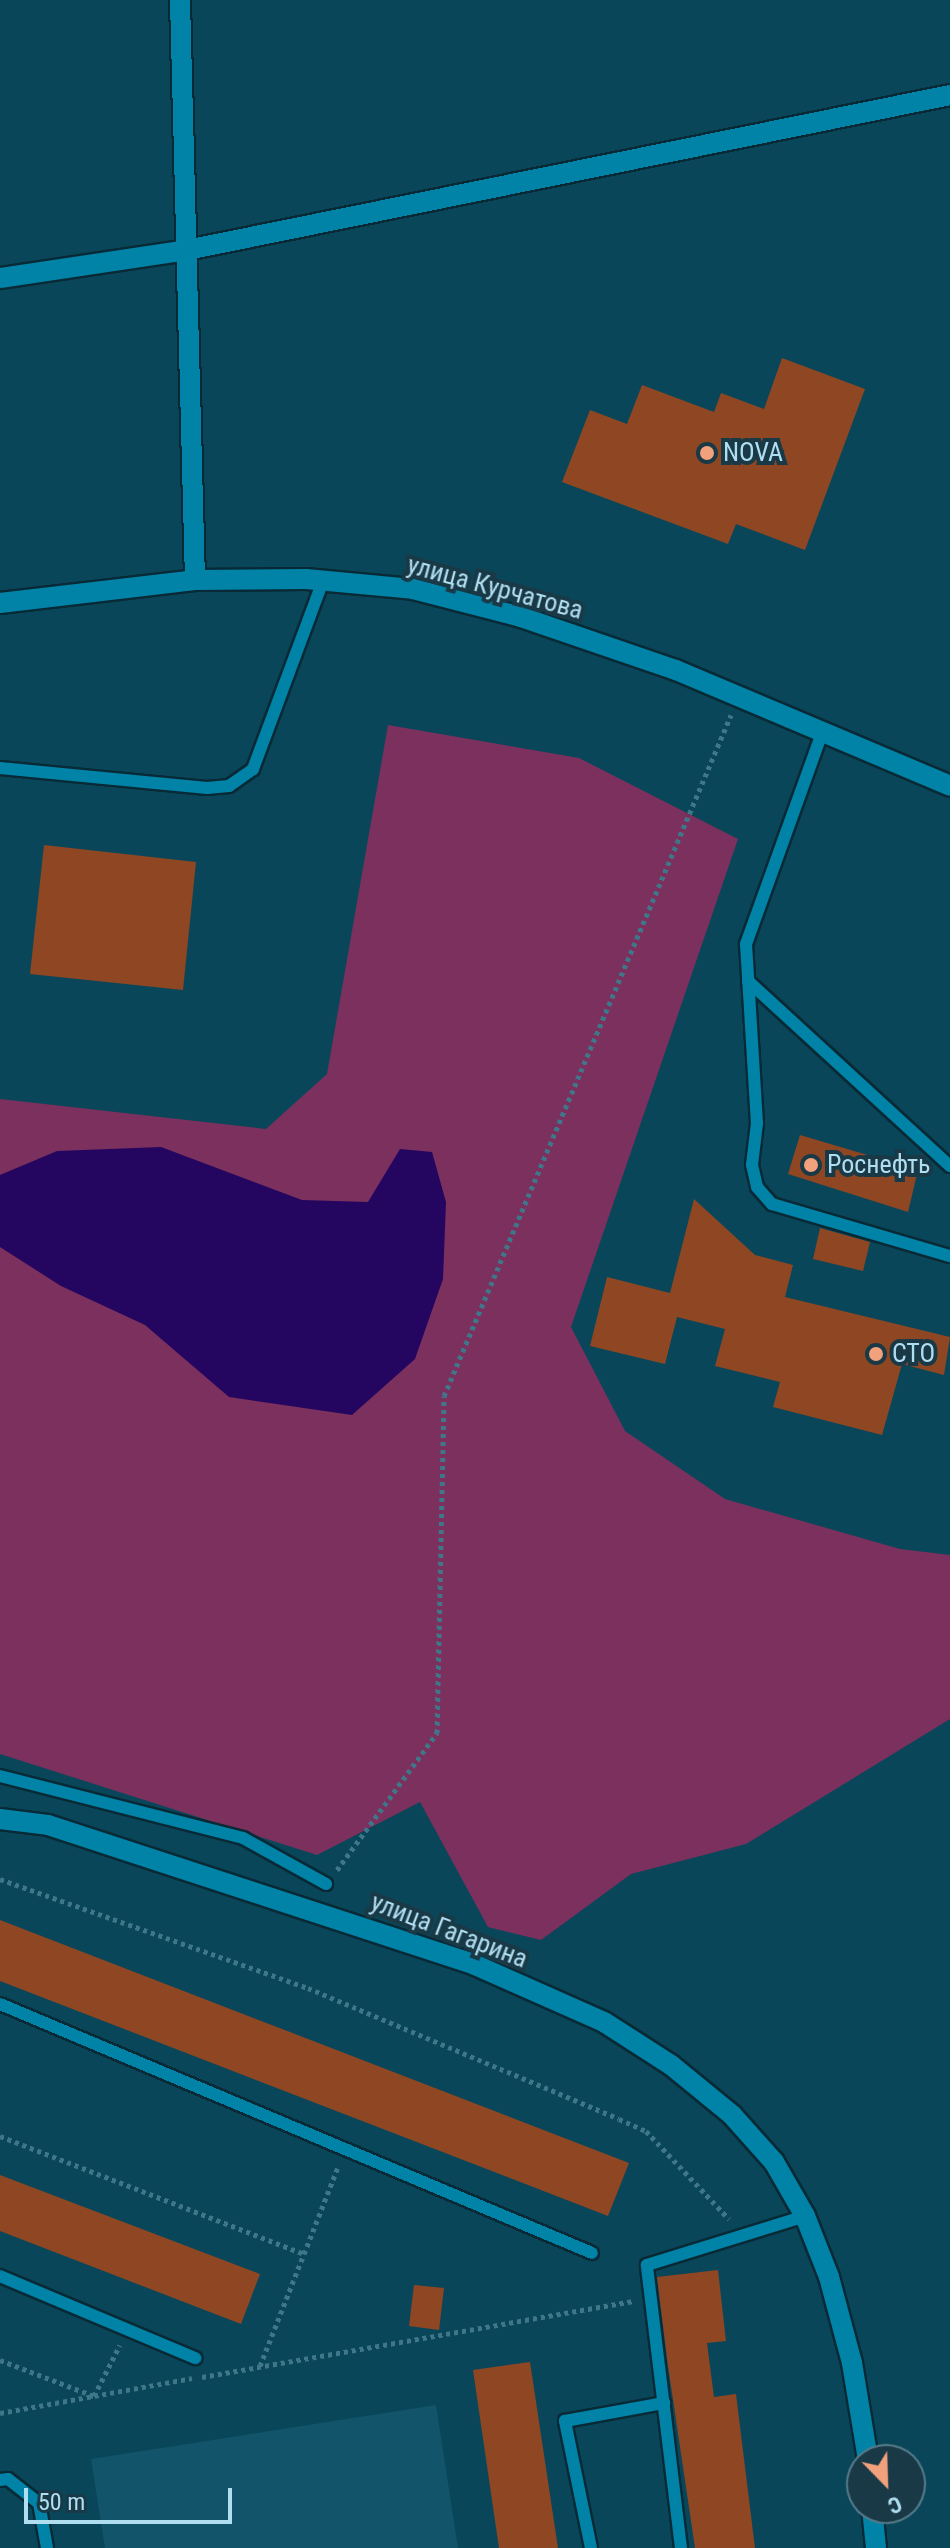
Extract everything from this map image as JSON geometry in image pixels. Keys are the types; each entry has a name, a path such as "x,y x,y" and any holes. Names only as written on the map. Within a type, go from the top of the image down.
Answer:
{"street":[{"path":"180,0 195,580"},
{"path":"0,278 187,250 950,95"},
{"name":"улица Курчатова","path":"0,603 195,580 323,581 413,589 521,617 739,695 950,786"},
{"name":"улица Гагарина","path":"0,1819 48,1825 311,1908 473,1964 604,2022 671,2065 732,2115 774,2162 805,2216 829,2277 852,2363 865,2444"},
{"path":"874,2524 876,2548"}],"lane":[{"path":"0,768 207,788 229,786 253,769 323,581"},
{"path":"822,733 746,944 757,1123 752,1165 757,1187 772,1204 950,1256"},
{"path":"748,981 950,1166"},
{"path":"0,1776 243,1838 326,1884"},
{"path":"0,2004 592,2253"},
{"path":"681,2548 647,2265 805,2216"},
{"path":"0,2276 195,2358"},
{"path":"591,2548 565,2421 664,2403"},
{"path":"0,2480 8,2479 39,2503 47,2548"}],"path":[{"path":"326,1884 437,1733 444,1396 739,695"},
{"path":"0,1879 308,1988 646,2131 745,2235"},
{"path":"0,2136 304,2254"},
{"path":"260,2366 345,2149"},
{"path":"0,2413 651,2297"},
{"path":"94,2396 127,2329"},
{"path":"0,2360 94,2396"}],"shaded area":[{"path":"388,725 579,758 738,839 571,1327 625,1431 725,1499 900,1549 950,1555 950,1719 746,1844 631,1874 541,1940 488,1927 420,1802 317,1855 0,1754 0,1099 266,1129 327,1074"},
{"path":"161,1147 302,1200 368,1202 400,1149 432,1152 446,1202 443,1279 415,1359 352,1415 229,1397 145,1325 61,1286 0,1247 0,1175 57,1151"},
{"path":"436,2405 458,2548 105,2548 91,2459"}],"building":[{"name":"NOVA","path":"782,358 865,389 805,550 736,524 728,544 562,482 590,410 627,424 642,385 714,412 721,393 764,409"},
{"path":"44,845 196,862 183,990 30,974"},
{"path":"800,1135 918,1170 908,1212 788,1174"},
{"path":"694,1199 755,1255 793,1265 785,1297 950,1337 944,1375 902,1364 882,1435 773,1407 780,1382 715,1366 725,1329 677,1317 665,1364 590,1346 607,1277 670,1293"},
{"path":"820,1228 870,1242 863,1271 813,1259"},
{"path":"0,1920 629,2163 608,2216 0,1981"},
{"path":"0,2175 260,2274 241,2324 0,2231"},
{"path":"718,2270 726,2341 707,2343 714,2397 736,2394 755,2548 695,2548 668,2366 657,2277"},
{"path":"414,2285 444,2288 439,2330 409,2326"},
{"path":"530,2362 558,2548 499,2548 473,2370"}],"place":[{"name":"NOVA","path":"707,453"},
{"name":"Роснефть","path":"811,1165"},
{"name":"СТО","path":"876,1354"}]}
